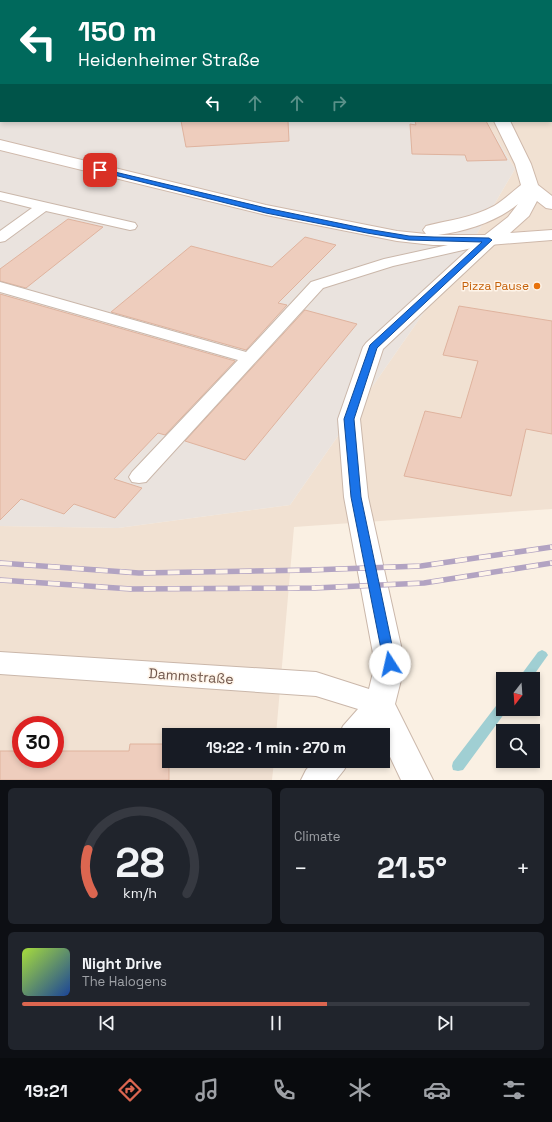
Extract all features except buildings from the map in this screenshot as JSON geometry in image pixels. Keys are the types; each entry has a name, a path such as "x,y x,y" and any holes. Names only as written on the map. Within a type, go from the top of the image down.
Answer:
{"street":[{"path":"360,728 380,704 390,664 356,497 349,419 373,347 489,240 517,218 525,208 529,199 530,187 526,171 502,122"},
{"path":"0,145 266,210 367,231 427,239 489,240 552,235"},
{"path":"530,187 552,204"},
{"path":"367,231 400,233 453,227 491,213 507,204 522,191 530,187"},
{"name":"Dammstraße","path":"0,663 316,684 380,704"},
{"path":"380,704 417,780"},
{"path":"317,780 327,768"}],"lane":[{"path":"0,196 130,226"},
{"path":"0,238 43,206"},
{"path":"139,477 317,285 389,262 489,240"},
{"path":"0,287 249,358"}],"shaded area":[{"path":"0,122 487,122 515,169 468,249 290,505 118,528 0,526"},
{"path":"487,122 552,122 552,509 294,527 277,728 162,728 162,768 273,768 272,780 0,780 0,526 118,528 290,505 468,249 515,169"}],"waterway":[{"path":"529,672 542,655"},
{"path":"458,766 496,715"}],"railway":[{"path":"0,563 139,573 311,570 421,566 552,547"},
{"path":"0,580 131,589 315,588 424,583 552,563"}],"place":[{"name":"Pizza Pause","path":"537,286"}],"route":[{"path":"100,170 266,210 367,231 409,238 434,240 489,240 373,347 349,419 356,497 382,618 390,664"}]}
